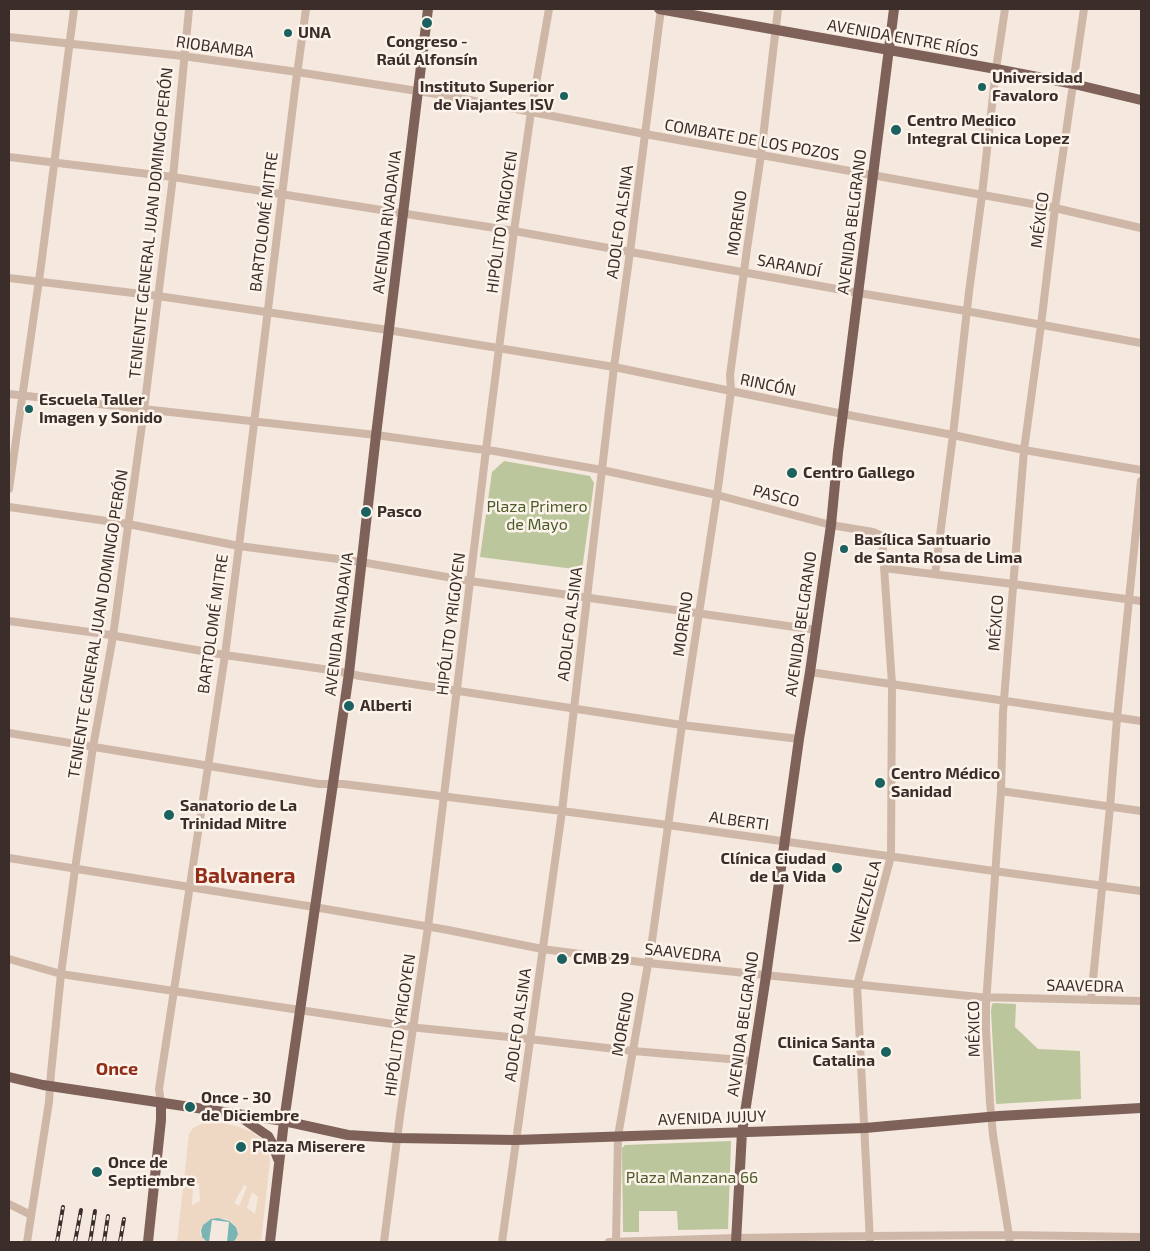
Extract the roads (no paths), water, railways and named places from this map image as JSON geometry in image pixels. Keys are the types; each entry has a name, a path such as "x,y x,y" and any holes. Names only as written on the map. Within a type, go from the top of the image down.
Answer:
{"main road":[{"name":"AVENIDA RIVADAVIA","path":"270,1242 284,1121 349,673 388,330 428,9"},
{"name":"AVENIDA ENTRE RÍOS","path":"661,9 996,69 1074,84 1141,100"},
{"name":"AVENIDA BELGRANO","path":"736,1240 742,1132 831,525 894,9"},
{"name":"AVENIDA JUJUY","path":"9,1077 50,1086 284,1121 348,1135 397,1138 515,1140 865,1128 991,1117 1141,1108"},
{"name":"BARTOLOMÉ MITRE","path":"148,1242 161,1120 161,1103"},
{"path":"236,1114 268,1136 279,1163"}],"street":[{"path":"9,489 74,9"},
{"name":"TENIENTE GENERAL JUAN DOMINGO PERÓN","path":"27,1242 49,1102 61,974 75,869 93,747 113,636 144,410 174,177 188,9"},
{"name":"BARTOLOMÉ MITRE","path":"161,1103 159,1089 225,655 306,9"},
{"name":"HIPÓLITO YRIGOYEN","path":"384,1242 445,796 514,231 531,112 549,9"},
{"name":"ADOLFO ALSINA","path":"502,1242 562,811 614,367 661,9"},
{"name":"MORENO","path":"616,1242 618,1136 648,963 717,495 731,391 730,375 761,155 778,9"},
{"path":"934,574 953,435 966,311 1005,9"},
{"name":"MÉXICO","path":"1009,1239 991,1117 986,1029 986,997 1001,792 1004,701 1024,450 1055,208 1084,9"},
{"name":"RIOBAMBA","path":"9,37 183,56 418,91"},
{"name":"COMBATE DE LOS POZOS","path":"418,91 1055,208 1141,228"},
{"name":"SARANDÍ","path":"9,157 174,177 514,231 1141,344"},
{"name":"RINCÓN","path":"9,278 158,296 268,312 614,367 1024,450 1141,470"},
{"name":"PASCO","path":"9,394 494,450 602,470 717,495 831,525 878,533 882,537 884,568"},
{"path":"1091,1000 1141,481"},
{"path":"9,507 128,524 239,546 361,562 470,581 816,630"},
{"path":"884,568 1141,601"},
{"name":"VENEZUELA","path":"870,1239 857,985 892,856 892,684 884,568"},
{"path":"9,621 682,725 799,739"},
{"path":"810,672 1141,722"},
{"name":"ALBERTI","path":"9,733 319,784 343,784 562,811 1141,891"},
{"path":"1001,792 1141,811"},
{"name":"SAAVEDRA","path":"9,858 314,907 542,949 648,963 986,997 1141,1001"},
{"path":"9,959 61,974 413,1027 633,1051 753,1061"},
{"path":"9,1204 31,1215"},
{"path":"608,1242 1009,1239 1141,1236"}],"water":[{"path":"218,1218 229,1221 236,1227 238,1234 233,1242 227,1242 229,1222 212,1220 209,1242 202,1237 201,1230 203,1225 211,1219"}],"railway":[{"path":"57,1242 63,1207"},
{"path":"75,1242 81,1210"},
{"path":"90,1242 95,1211"},
{"path":"104,1242 108,1216"},
{"path":"120,1242 124,1219"}],"place":[{"name":"Congreso - Raúl Alfonsín","path":"427,23"},
{"name":"UNA","path":"288,33"},
{"name":"Universidad Favaloro","path":"982,87"},
{"name":"Instituto Superior de Viajantes ISV","path":"564,96"},
{"name":"Centro Medico Integral Clinica Lopez","path":"896,130"},
{"name":"Escuela Taller Imagen y Sonido","path":"29,409"},
{"name":"Centro Gallego","path":"792,473"},
{"name":"Pasco","path":"366,512"},
{"name":"Basílica Santuario de Santa Rosa de Lima","path":"844,549"},
{"name":"Alberti","path":"349,706"},
{"name":"Centro Médico Sanidad","path":"880,783"},
{"name":"Sanatorio de La Trinidad Mitre","path":"169,815"},
{"name":"Clínica Ciudad de La Vida","path":"837,868"},
{"name":"CMB 29","path":"562,959"},
{"name":"Clinica Santa Catalina","path":"886,1052"},
{"name":"Once - 30 de Diciembre","path":"190,1107"},
{"name":"Plaza Miserere","path":"241,1147"},
{"name":"Once de Septiembre","path":"97,1172"}],"district":[{"name":"Balvanera","path":"245,876"},
{"name":"Once","path":"117,1069"}],"park label":[{"name":"Plaza Primero de Mayo","path":"537,516"},
{"name":"Plaza Manzana 66","path":"692,1178"}]}
